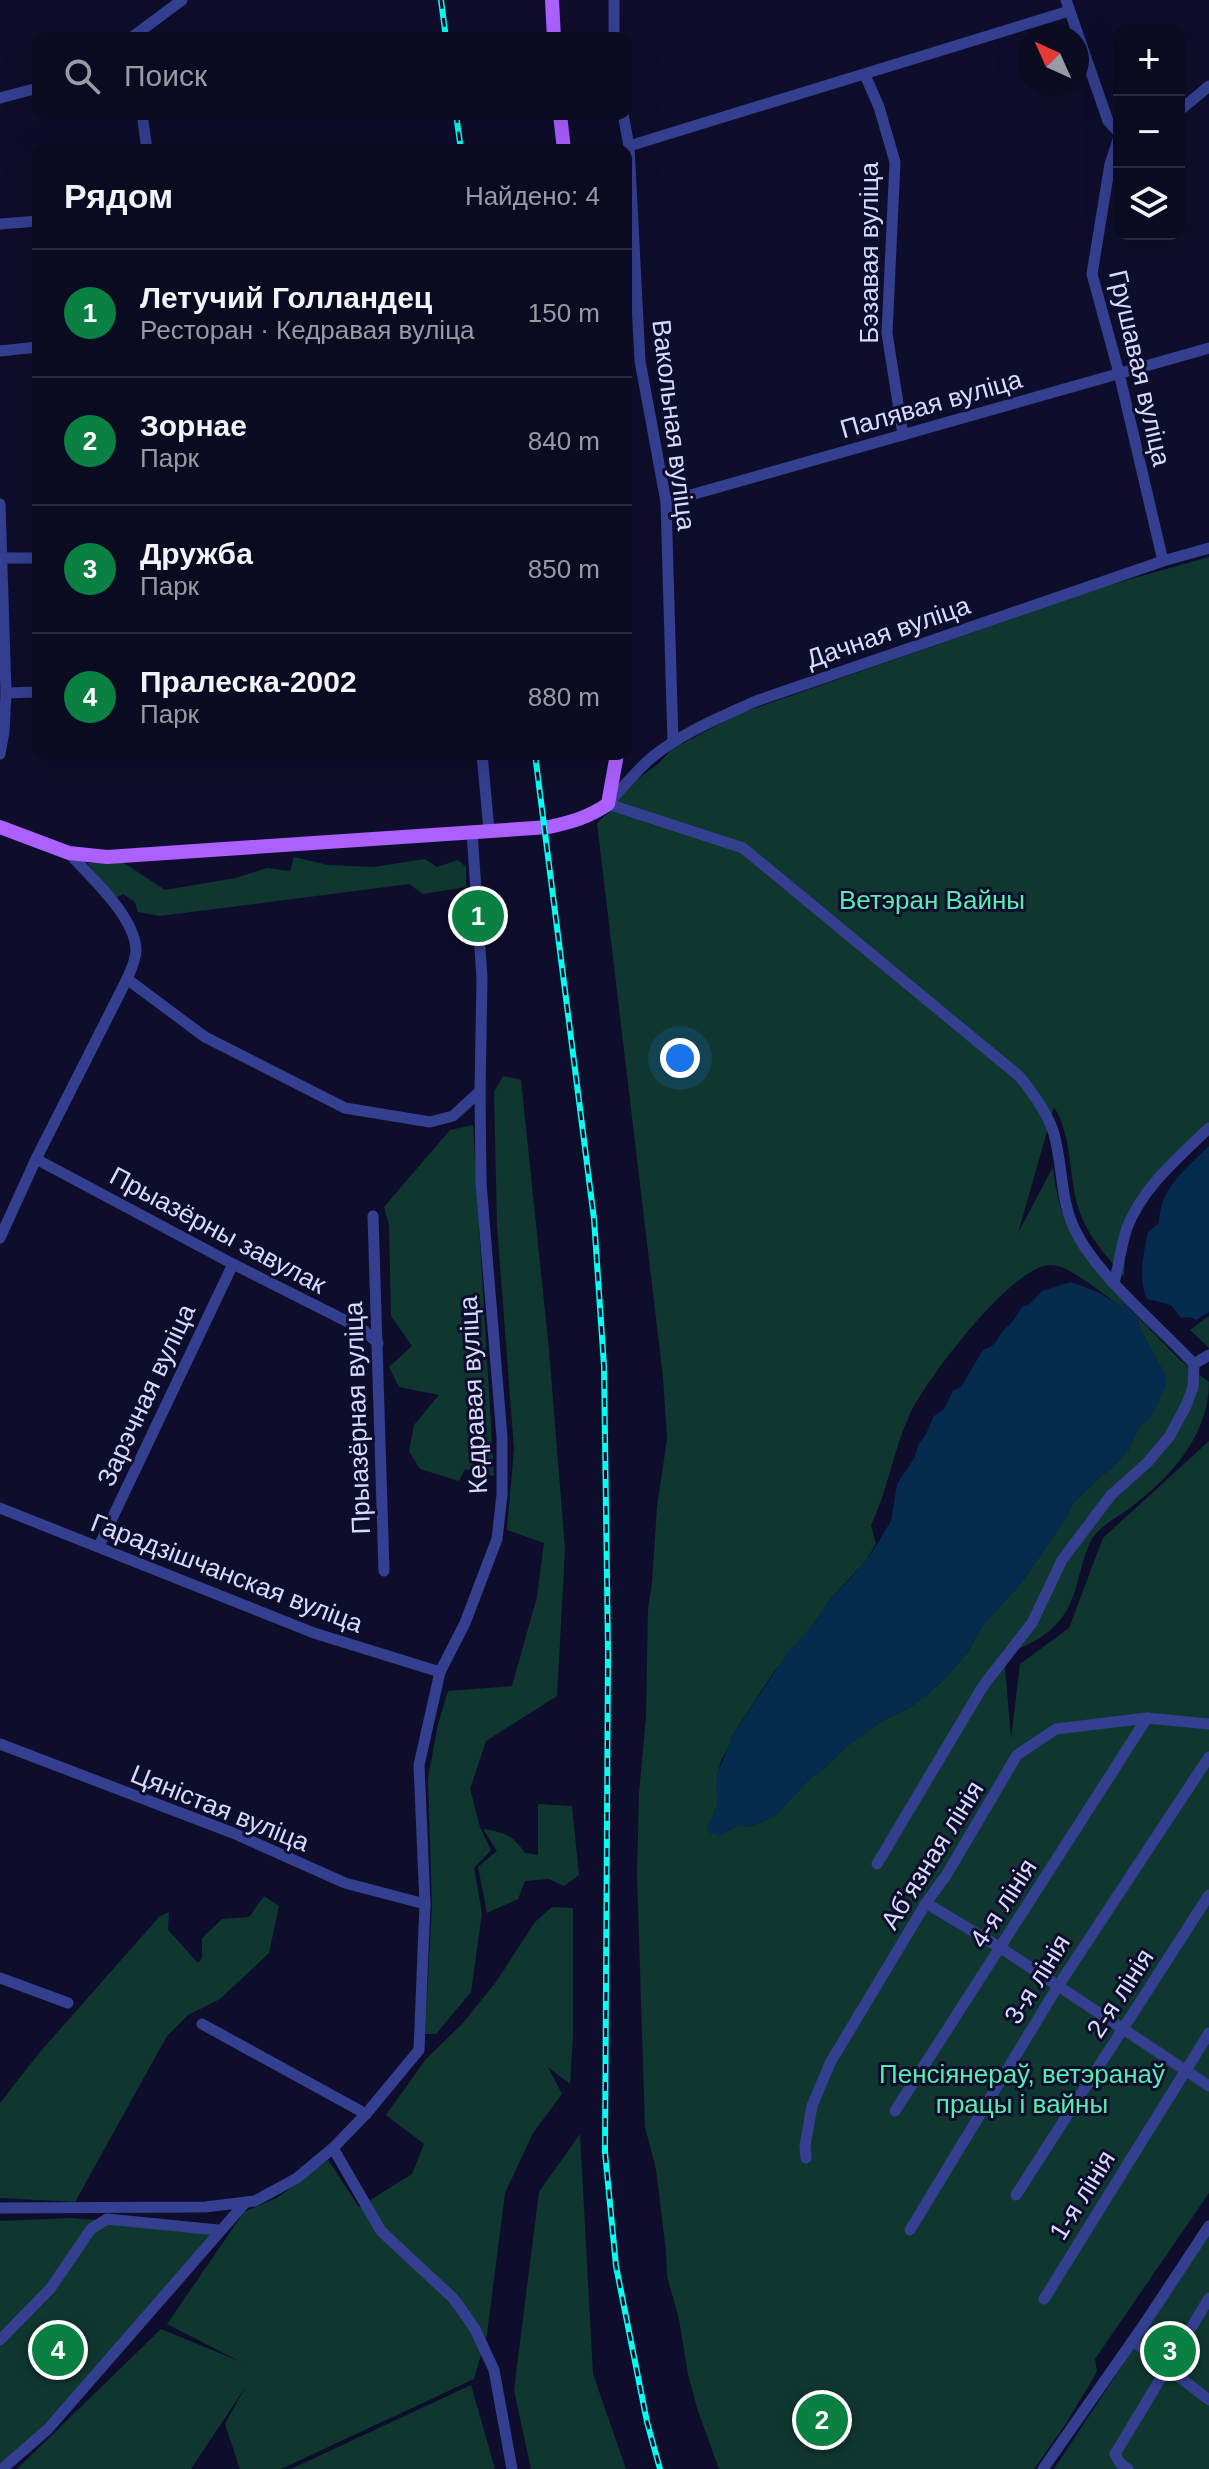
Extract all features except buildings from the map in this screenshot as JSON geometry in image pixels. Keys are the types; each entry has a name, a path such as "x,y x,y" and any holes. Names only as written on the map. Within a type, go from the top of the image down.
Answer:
{"main road":[{"path":"552,0 554,32"},
{"path":"561,120 563,144"},
{"path":"0,827 69,853 107,857 549,827 576,821 608,804 616,760"}],"street":[{"path":"139,32 182,0"},
{"path":"614,0 614,32"},
{"path":"632,145 865,75 1068,5"},
{"name":"Грушавая вуліца","path":"1068,5 1108,121 1113,127"},
{"name":"Бэзавая вуліца","path":"865,75 879,107 895,162 887,333 903,435"},
{"path":"1185,106 1209,86"},
{"path":"0,98 32,90"},
{"path":"143,120 146,144"},
{"name":"Вакольная вуліца","path":"624,120 629,144"},
{"name":"Грушавая вуліца","path":"1113,154 1092,274 1119,373 1163,561"},
{"name":"Вакольная вуліца","path":"632,205 640,361 666,502 673,742"},
{"path":"0,224 32,221"},
{"path":"0,351 32,348"},
{"name":"Палявая вуліца","path":"666,502 1209,348"},
{"path":"0,504 6,693 0,754"},
{"name":"Дачная вуліца","path":"608,804 643,766 673,742 756,701 1163,561 1209,548"},
{"path":"1,558 32,558"},
{"path":"6,693 32,692"},
{"path":"483,760 489,830"},
{"path":"608,804 743,848 1019,1076 1032,1092 1053,1132 1063,1193 1073,1227 1090,1255 1194,1364 1193,1387 1169,1437 1147,1463 1111,1495 1062,1560 1032,1623 983,1686 877,1864"},
{"name":"Кедравая вуліца","path":"244,2204 297,2178 333,2148 419,2050 425,1904 419,1765 440,1672 465,1623 497,1539 502,1495 502,1437 481,1183 482,978 472,832"},
{"path":"0,1238 36,1159 127,979 136,952 134,935 125,917 69,853"},
{"path":"127,979 205,1037 345,1108 430,1122 453,1116 480,1091"},
{"path":"1114,1283 1127,1230 1136,1210 1167,1170 1209,1128"},
{"name":"Прыазёрны завулак","path":"36,1159 362,1329 378,1343"},
{"name":"Прыазёрная вуліца","path":"373,1216 384,1571"},
{"name":"Зарэчная вуліца","path":"99,1546 233,1264"},
{"path":"1194,1364 1209,1355"},
{"name":"Гарадзішчанская вуліца","path":"0,1508 314,1633 440,1672"},
{"name":"Абʼязная лінія","path":"806,2158 812,2106 830,2063 1017,1755 1056,1729 1147,1718 1209,1724"},
{"name":"4-я лінія","path":"895,2111 1147,1718"},
{"name":"Цяністая вуліца","path":"0,1744 233,1833 345,1883 425,1904"},
{"name":"3-я лінія","path":"910,2230 1058,1986 1209,1757"},
{"name":"2-я лінія","path":"1016,2195 1209,1895"},
{"path":"926,1903 1001,1948 1209,2086"},
{"path":"0,1978 68,2003"},
{"path":"202,2024 366,2114"},
{"name":"1-я лінія","path":"1044,2299 1209,2033"},
{"path":"333,2148 381,2231 454,2299 475,2329 494,2370 512,2469"},
{"path":"0,2208 244,2204"},
{"path":"2,2469 48,2429 163,2299 218,2230 244,2204"},
{"path":"0,2340 50,2289 91,2229 107,2219 218,2230"},
{"path":"1044,2469 1209,2226"},
{"path":"1128,2469 1115,2454 1209,2298"},
{"path":"1133,2341 1209,2400"}],"green space":[{"path":"1209,557 1209,1124 1136,1212 1125,1255 1124,1277 1098,1245 1083,1219 1064,1131 1054,1107 1018,1233 1053,1167 1061,1210 1076,1243 1126,1304 1119,1305 1077,1275 1060,1267 1052,1265 1036,1269 994,1302 951,1352 918,1400 903,1429 871,1525 876,1544 865,1562 831,1598 814,1624 773,1673 732,1736 721,1760 717,1778 717,1806 713,1816 719,1836 738,1825 747,1827 767,1820 847,1746 883,1720 911,1707 943,1681 968,1652 982,1626 1021,1583 1068,1515 1072,1504 1112,1468 1129,1449 1138,1428 1152,1415 1165,1375 1139,1327 1138,1317 1181,1361 1209,1382 1202,1420 1185,1453 1160,1483 1105,1525 1092,1539 1068,1608 1061,1619 1043,1636 1004,1655 1011,1739 1020,1664 1069,1628 1103,1538 1209,1441 1209,2193 1095,2359 1097,2372 1034,2469 719,2469 688,2374 679,2319 667,2276 656,2169 645,2127 637,1874 639,1793 646,1717 648,1609 667,1439 663,1377 597,823 635,781 672,749 741,713 1106,586"},
{"path":"294,857 328,865 374,867 425,859 437,867 458,860 466,867 466,887 423,894 409,884 160,916 138,912 135,902 123,894 116,898 87,863 124,863 165,890 236,878 267,868 290,871"},
{"path":"503,1076 521,1080 549,1350 565,1549 557,1696 486,1741 470,1789 480,1827 491,1850 474,1868 482,1913 471,1992 436,2034 425,2034 432,1906 428,1778 438,1724 448,1691 512,1686 537,1597 544,1543 507,1530 514,1449 497,1225 494,1092"},
{"path":"473,1125 494,1476 465,1469 459,1481 420,1469 409,1451 414,1425 439,1395 399,1387 389,1367 412,1346 391,1316 389,1225 384,1207 450,1130"},
{"path":"1209,1316 1209,1348 1190,1330"},
{"path":"538,1804 572,1806 579,1875 564,1886 549,1879 525,1881 518,1899 487,1913 478,1867 497,1851 483,1829 507,1835 525,1853 538,1855"},
{"path":"264,1896 279,1906 269,1953 220,1999 188,2015 167,2036 75,2202 0,2198 0,2103 40,2052 160,1916 169,1912 168,1930 198,1963 202,1958 202,1938 222,1919 249,1917"},
{"path":"552,1907 573,1908 570,2084 548,2067 562,2094 533,2133 505,2193 487,2334 474,2379 281,2469 240,2469 225,2424 246,2386 191,2469 17,2469 161,2329 241,2362 167,2324 244,2212 277,2198 328,2160 359,2207 412,2174 424,2144 386,2115 426,2059 463,2023 496,1982 535,1922"},
{"path":"580,2134 593,2374 626,2469 531,2469 514,2390 539,2192"},
{"path":"72,2218 218,2230 48,2429 0,2469 0,2221"},
{"path":"1209,2234 1209,2469 1054,2469"},
{"path":"471,2385 495,2469 291,2469"}],"water":[{"path":"1209,1146 1209,1312 1196,1320 1181,1318 1171,1305 1148,1299 1142,1266 1148,1232 1159,1223 1160,1211 1169,1190"},
{"path":"1071,1282 1098,1292 1119,1305 1126,1304 1138,1317 1139,1327 1165,1375 1166,1386 1152,1415 1138,1428 1129,1449 1112,1468 1072,1504 1068,1515 1021,1583 982,1626 968,1652 943,1681 911,1707 883,1720 847,1746 767,1820 747,1827 738,1825 719,1836 707,1832 717,1805 718,1772 732,1736 788,1652 871,1554 891,1521 897,1484 915,1457 934,1416 944,1409 953,1391 961,1387 983,1350 995,1343 1022,1307 1030,1304 1042,1291"}],"railway":[{"path":"441,0 445,32"},
{"path":"457,120 460,144"},
{"path":"536,760 594,1219 604,1366 608,1653 605,2152 616,2266 647,2422 660,2469"}],"place":[{"name":"Летучий Голландец","path":"478,916"},
{"name":"Пралеска-2002","path":"58,2350"},
{"name":"Дружба","path":"1170,2351"},
{"name":"Зорнае","path":"822,2420"}],"park label":[{"name":"Ветэран Вайны","path":"932,900"},
{"name":"Пенсіянераў, ветэранаў працы і вайны","path":"1022,2089"}]}
